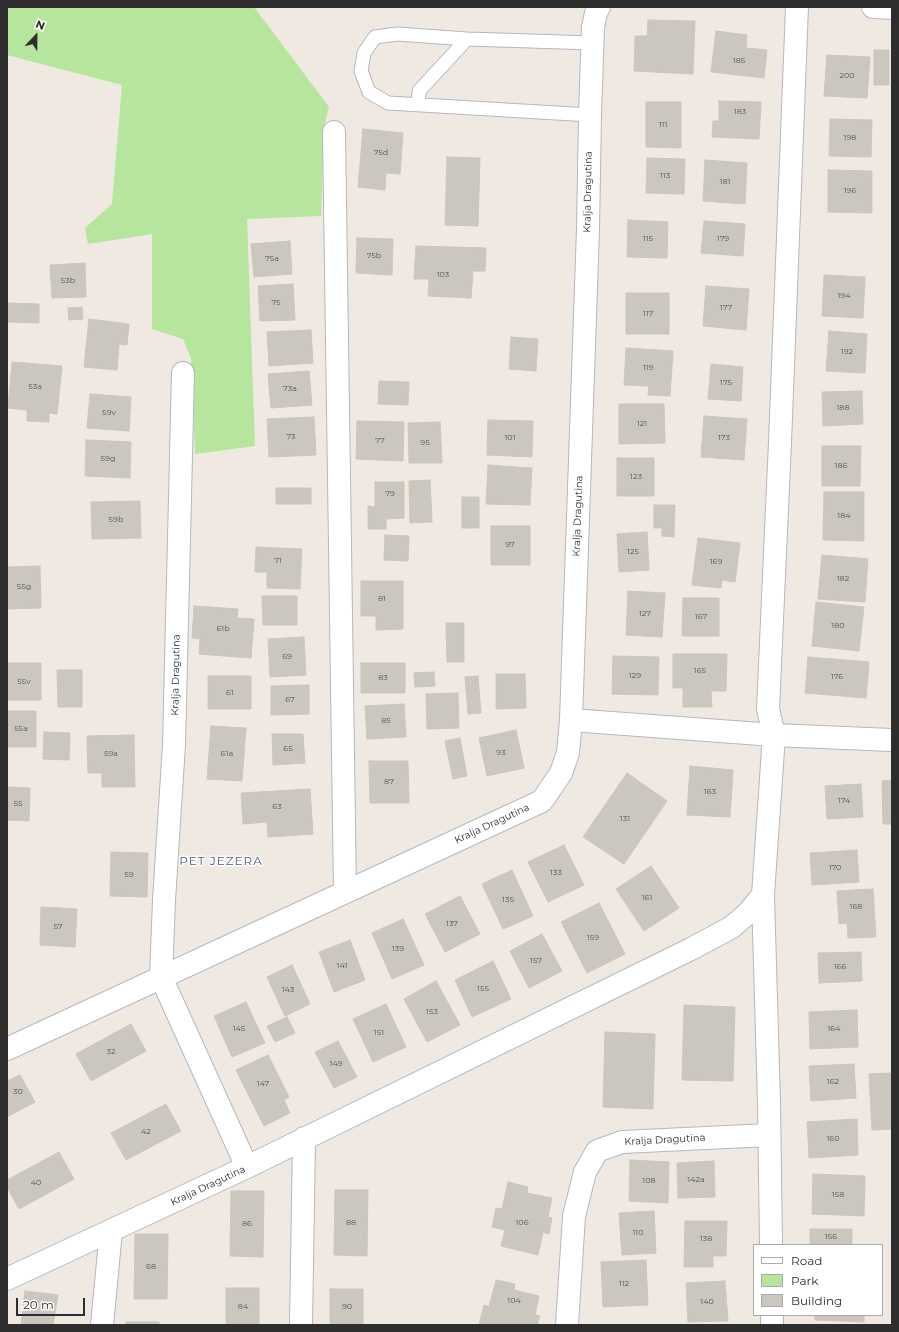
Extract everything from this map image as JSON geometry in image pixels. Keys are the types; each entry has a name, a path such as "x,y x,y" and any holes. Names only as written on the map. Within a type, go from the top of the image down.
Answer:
{"street":[{"name":"Kralja Dragutina","path":"7,1049 542,801 561,773 568,753 572,720 593,27 599,7"},
{"path":"771,1244 763,894 774,735 768,709 780,442 796,7"},
{"path":"873,7 892,8"},
{"path":"334,132 345,892"},
{"name":"Kralja Dragutina","path":"161,977 164,900 174,745 183,373"},
{"path":"572,720 774,735 892,740"},
{"name":"Kralja Dragutina","path":"7,1279 247,1167 691,949 732,926 748,913 763,894"},
{"path":"161,977 247,1167"},
{"name":"Kralja Dragutina","path":"567,1325 574,1216 585,1172 597,1151 622,1142 769,1135"},
{"path":"301,1325 304,1138"},
{"path":"102,1325 111,1231"}],"lane":[{"path":"590,115 388,103 369,92 361,71 364,53 376,37 397,34 467,39 593,43"},
{"path":"418,104 419,92 467,39"}],"green space":[{"path":"7,7 254,7 329,107 324,127 321,216 247,219 255,446 195,454 191,358 183,339 152,329 152,234 88,244 85,228 112,204 122,85 7,55"}],"building":[{"path":"648,20 695,21 693,74 634,71 635,36 647,36"},
{"path":"716,31 747,35 746,48 767,50 764,78 711,72"},
{"path":"874,50 889,50 889,85 874,85"},
{"path":"827,55 870,57 867,98 824,96"},
{"path":"719,101 761,102 759,139 712,137 713,121 719,121"},
{"path":"646,102 681,102 681,148 646,147"},
{"path":"830,119 872,120 871,157 829,156"},
{"path":"363,129 403,133 400,174 386,173 385,190 358,187"},
{"path":"447,157 480,158 478,226 445,225"},
{"path":"647,158 685,159 684,194 646,193"},
{"path":"705,160 747,163 745,204 703,201"},
{"path":"828,170 872,171 872,213 828,212"},
{"path":"628,220 668,222 667,258 627,257"},
{"path":"704,221 745,224 743,256 701,253"},
{"path":"357,238 393,239 392,275 356,273"},
{"path":"290,241 292,274 254,277 251,244"},
{"path":"416,246 486,248 485,271 473,271 471,298 428,296 429,279 414,279"},
{"path":"85,263 86,297 52,298 50,265"},
{"path":"824,275 865,277 863,318 822,316"},
{"path":"293,284 295,320 260,321 258,286"},
{"path":"706,286 749,289 746,330 703,326"},
{"path":"626,293 669,293 669,334 626,334"},
{"path":"7,303 39,304 39,323 7,322"},
{"path":"82,307 83,319 69,320 68,308"},
{"path":"89,319 129,324 127,345 119,344 117,370 84,367"},
{"path":"311,330 313,363 269,366 267,332"},
{"path":"829,331 867,334 865,373 826,371"},
{"path":"511,337 538,339 536,371 509,369"},
{"path":"626,348 673,351 670,396 648,395 649,386 624,385"},
{"path":"12,362 62,366 57,414 49,413 49,422 27,421 27,410 8,408"},
{"path":"711,364 743,367 741,401 708,399"},
{"path":"309,371 312,405 271,408 268,374"},
{"path":"379,381 409,382 408,405 378,404"},
{"path":"862,391 863,424 823,426 822,392"},
{"path":"90,394 131,397 129,431 87,428"},
{"path":"619,404 664,404 665,443 619,444"},
{"path":"704,416 747,419 744,460 701,457"},
{"path":"314,417 316,455 269,457 267,419"},
{"path":"488,420 533,421 532,457 487,455"},
{"path":"357,421 404,422 403,461 356,459"},
{"path":"440,422 442,463 409,463 408,423"},
{"path":"86,440 131,442 130,478 85,476"},
{"path":"822,446 861,446 860,486 822,486"},
{"path":"617,458 654,458 654,496 617,496"},
{"path":"488,465 532,468 530,505 486,504"},
{"path":"430,480 432,522 410,523 409,481"},
{"path":"375,482 404,482 404,518 386,519 386,529 368,529 368,506 375,507"},
{"path":"276,488 311,488 311,504 276,504"},
{"path":"824,492 864,492 864,541 823,540"},
{"path":"462,497 479,497 479,528 462,528"},
{"path":"140,501 141,538 92,539 91,502"},
{"path":"654,505 675,505 674,537 662,536 662,528 654,528"},
{"path":"491,526 530,526 530,565 491,565"},
{"path":"647,532 649,570 619,572 617,534"},
{"path":"385,535 409,536 408,561 384,560"},
{"path":"698,538 740,543 735,582 722,580 721,588 692,585"},
{"path":"256,547 302,549 300,589 267,588 267,572 255,572"},
{"path":"822,555 868,559 865,602 818,599"},
{"path":"40,566 41,608 7,609 7,567"},
{"path":"361,581 403,581 403,629 376,630 376,616 361,616"},
{"path":"628,591 665,593 662,637 626,635"},
{"path":"262,596 297,596 297,625 263,625"},
{"path":"683,598 719,598 719,636 682,636"},
{"path":"816,602 864,607 859,651 812,646"},
{"path":"194,606 238,609 237,618 254,619 251,658 199,654 200,639 192,638"},
{"path":"446,623 464,623 464,662 447,662"},
{"path":"304,637 306,675 270,677 268,639"},
{"path":"673,654 727,654 726,691 711,691 712,707 683,707 683,688 673,688"},
{"path":"613,656 659,657 658,695 612,694"},
{"path":"808,657 869,662 866,698 805,693"},
{"path":"7,663 41,663 41,700 7,700"},
{"path":"361,663 405,663 405,693 361,693"},
{"path":"57,670 82,670 82,707 58,707"},
{"path":"434,672 435,686 415,687 414,673"},
{"path":"496,674 525,674 526,708 496,709"},
{"path":"208,676 251,676 251,709 208,709"},
{"path":"478,676 481,713 468,714 465,677"},
{"path":"309,685 309,714 271,715 271,686"},
{"path":"458,693 459,728 427,729 426,694"},
{"path":"404,704 406,737 367,739 365,706"},
{"path":"7,711 36,711 36,747 7,747"},
{"path":"211,726 246,728 242,781 207,779"},
{"path":"516,730 524,768 487,776 479,738"},
{"path":"44,732 70,733 69,760 43,759"},
{"path":"272,734 303,734 305,763 273,765"},
{"path":"134,735 135,787 102,787 102,773 88,773 87,736"},
{"path":"460,738 467,776 453,779 445,741"},
{"path":"369,761 408,761 409,803 370,803"},
{"path":"690,766 733,770 730,817 687,815"},
{"path":"627,773 667,801 624,864 583,837"},
{"path":"892,780 892,824 883,824 882,781"},
{"path":"861,784 863,817 827,819 825,786"},
{"path":"7,787 30,788 29,821 7,820"},
{"path":"310,789 313,834 268,837 267,822 243,824 241,793"},
{"path":"564,845 584,885 548,902 528,862"},
{"path":"857,850 859,882 812,885 810,853"},
{"path":"111,852 148,853 147,897 110,896"},
{"path":"651,866 679,908 644,931 616,889"},
{"path":"512,870 533,916 503,929 482,884"},
{"path":"873,889 876,937 848,938 847,923 839,924 837,891"},
{"path":"460,896 480,934 445,952 425,914"},
{"path":"599,903 625,954 587,973 561,922"},
{"path":"41,907 77,909 75,947 40,945"},
{"path":"403,919 424,965 392,979 372,933"},
{"path":"542,934 562,971 529,988 510,951"},
{"path":"350,940 365,980 334,992 319,952"},
{"path":"861,952 862,981 819,983 818,953"},
{"path":"493,961 511,999 472,1017 455,980"},
{"path":"292,965 310,1004 285,1016 267,977"},
{"path":"436,981 460,1025 427,1042 404,999"},
{"path":"246,1002 265,1043 232,1057 214,1016"},
{"path":"386,1004 406,1047 373,1062 353,1019"},
{"path":"684,1005 735,1007 733,1081 682,1080"},
{"path":"857,1010 858,1047 810,1049 809,1012"},
{"path":"287,1017 295,1033 275,1042 267,1026"},
{"path":"131,1024 146,1051 91,1081 76,1054"},
{"path":"605,1032 655,1034 653,1109 603,1107"},
{"path":"338,1041 357,1077 334,1088 315,1052"},
{"path":"268,1055 289,1097 284,1100 290,1113 264,1126 236,1070"},
{"path":"854,1064 856,1098 811,1101 809,1066"},
{"path":"892,1073 892,1129 872,1130 869,1074"},
{"path":"20,1075 35,1102 7,1117 7,1081"},
{"path":"166,1104 181,1131 126,1160 111,1133"},
{"path":"857,1119 858,1155 809,1158 807,1122"},
{"path":"59,1152 74,1179 19,1209 7,1187 7,1180"},
{"path":"630,1160 669,1162 668,1203 629,1201"},
{"path":"714,1161 715,1197 678,1198 677,1163"},
{"path":"813,1174 865,1176 864,1216 812,1214"},
{"path":"508,1182 528,1187 527,1193 552,1198 548,1217 552,1218 549,1234 543,1232 538,1255 501,1246 505,1230 492,1227 496,1208 502,1209"},
{"path":"335,1190 368,1190 367,1256 334,1255"},
{"path":"231,1191 264,1191 263,1257 230,1256"},
{"path":"654,1211 656,1253 622,1255 619,1213"},
{"path":"685,1221 727,1221 726,1256 713,1256 713,1267 684,1267"},
{"path":"810,1229 852,1229 852,1244 810,1244"},
{"path":"135,1234 168,1234 167,1299 134,1299"},
{"path":"646,1260 648,1305 603,1307 601,1262"},
{"path":"496,1280 515,1284 514,1290 539,1296 535,1315 540,1316 537,1325 479,1325 484,1305 489,1307"},
{"path":"725,1281 728,1321 688,1322 686,1283"},
{"path":"226,1288 259,1288 259,1325 226,1325"},
{"path":"330,1289 363,1289 363,1325 330,1325"},
{"path":"25,1291 58,1295 53,1325 21,1325"},
{"path":"815,1316 864,1316 864,1322 815,1320"},
{"path":"126,1322 159,1322 159,1325 126,1325"}],"district":[{"name":"PET JEZERA","path":"221,861"}]}
